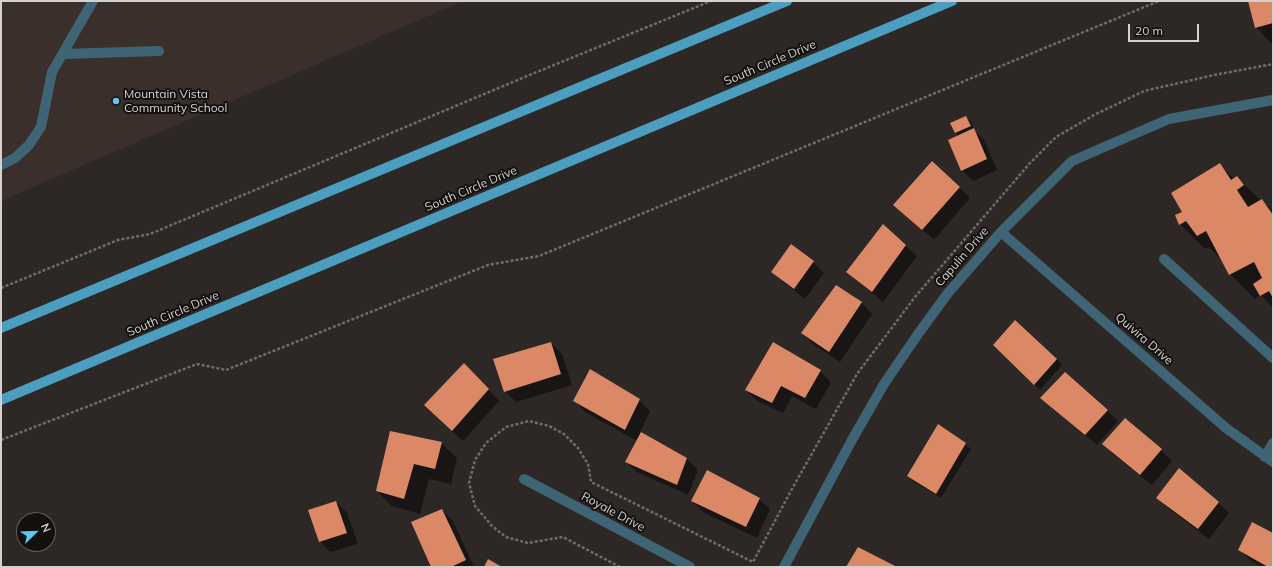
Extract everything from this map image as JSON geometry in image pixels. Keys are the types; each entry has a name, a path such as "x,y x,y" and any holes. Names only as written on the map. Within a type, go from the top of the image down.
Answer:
{"main road":[{"path":"1,328 787,1"},
{"name":"South Circle Drive","path":"1,400 952,1"}],"street":[{"path":"1,165 15,158 29,145 41,128 52,72 93,1"},
{"path":"62,54 159,51"},
{"name":"Capulin Drive","path":"784,567 853,438 884,384 948,293 1001,232 1072,161 1169,119 1273,100"},
{"name":"Quivira Drive","path":"1001,232 1226,428 1269,459"},
{"path":"1164,259 1273,358"},
{"path":"1269,459 1273,443"},
{"name":"Royale Drive","path":"524,479 690,567"}],"path":[{"path":"1,288 118,240 150,234 532,74 711,1"},
{"path":"1,440 197,364 226,370 488,265 539,256 1159,1"}],"shaded area":[{"name":"Mountain Vista Community School","path":"1,1 463,1 1,201"}],"building":[{"path":"1248,1 1273,1 1273,23 1255,28"},
{"path":"966,116 971,126 955,133 950,123"},
{"path":"974,128 987,159 961,171 948,140"},
{"path":"932,161 960,187 922,230 893,205"},
{"path":"1220,163 1231,180 1237,176 1244,185 1237,190 1248,207 1262,199 1273,215 1273,298 1269,291 1260,296 1253,284 1262,278 1254,262 1229,275 1206,231 1197,236 1186,221 1179,225 1175,215 1182,212 1171,193"},
{"path":"883,224 906,245 872,292 846,272"},
{"path":"791,244 814,261 794,289 771,272"},
{"path":"836,285 862,302 829,352 801,333"},
{"path":"1015,320 1057,359 1034,385 993,345"},
{"path":"551,342 561,374 504,392 493,359"},
{"path":"773,342 821,370 805,398 781,386 772,403 745,390"},
{"path":"464,363 489,389 452,431 424,405"},
{"path":"590,369 640,399 625,430 573,401"},
{"path":"1065,372 1108,410 1085,435 1040,398"},
{"path":"1125,418 1162,449 1140,475 1102,444"},
{"path":"938,424 966,443 936,494 907,476"},
{"path":"390,431 442,442 435,469 414,464 404,499 376,491"},
{"path":"641,432 687,458 677,485 625,462"},
{"path":"1179,468 1219,502 1198,529 1156,498"},
{"path":"707,470 760,498 746,527 691,501"},
{"path":"336,501 347,533 319,542 308,510"},
{"path":"442,509 466,560 451,567 431,567 411,522"},
{"path":"1252,522 1273,533 1273,567 1268,567 1238,550"},
{"path":"858,547 897,567 846,567"},
{"path":"488,559 502,567 484,567"}],"place":[{"name":"Mountain Vista Community School","path":"116,101"}]}
